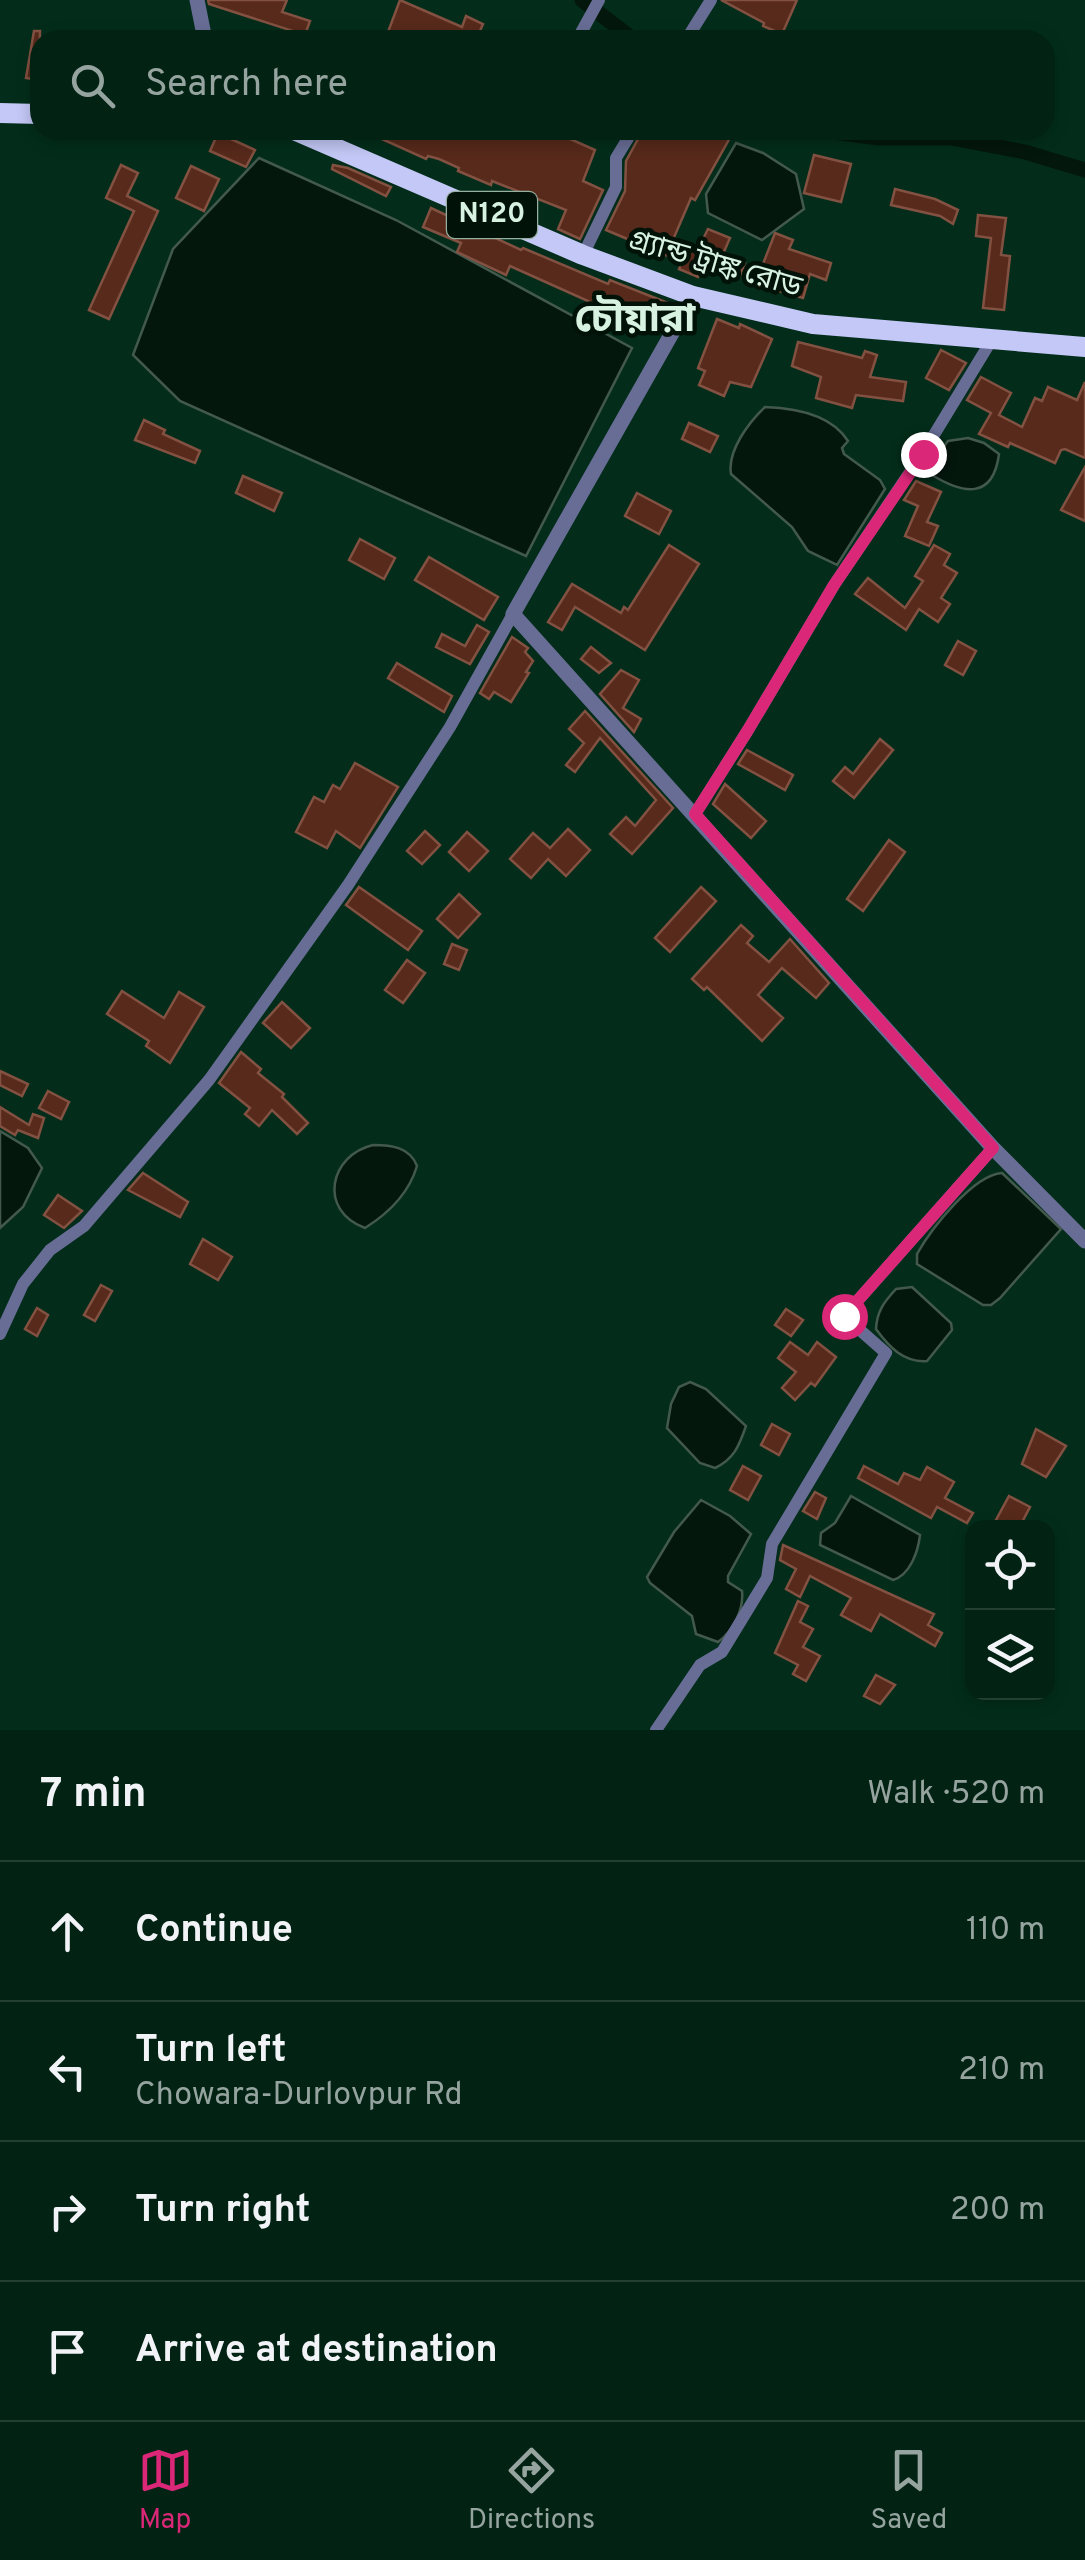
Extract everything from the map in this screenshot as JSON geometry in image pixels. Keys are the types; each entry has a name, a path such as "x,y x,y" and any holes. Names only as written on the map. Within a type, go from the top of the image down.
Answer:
{"highway":[{"path":"0,113 30,114"},
{"name":"গ্র্যান্ড ট্রাঙ্ক রোড","path":"317,140 583,255 692,296 813,324 1085,347"}],"street":[{"path":"197,0 203,30"},
{"path":"582,30 598,0"},
{"path":"692,30 710,0"},
{"path":"583,255 616,187 616,158 624,140"},
{"path":"0,1334 23,1284 50,1250 84,1226 209,1080 348,885 450,727 692,296"},
{"path":"695,814 834,585 923,454 992,342"},
{"path":"513,614 993,1148 1085,1241"},
{"path":"656,1730 700,1665 722,1652 768,1578 772,1544 886,1352 844,1316 993,1148"}],"shaded area":[{"path":"736,143 763,153 796,174 804,209 762,240 708,213 706,194"},
{"path":"259,158 396,220 632,348 526,556 180,401 133,355 173,249"},
{"path":"765,407 799,411 832,424 848,441 842,448 844,454 880,480 885,489 837,565 808,551 792,527 731,474 736,447"},
{"path":"968,438 999,454 990,479 983,486 965,489 932,475 938,454 948,441"},
{"path":"0,1131 28,1148 42,1168 23,1207 0,1228"},
{"path":"373,1145 405,1151 417,1166 397,1202 365,1228 340,1209 335,1184 347,1160"},
{"path":"1002,1173 1061,1229 1000,1298 991,1305 983,1305 917,1264 917,1254 942,1218 966,1193"},
{"path":"912,1287 951,1323 952,1330 927,1361 898,1352 876,1329 880,1312 896,1289"},
{"path":"690,1382 706,1389 746,1426 735,1451 715,1468 700,1463 667,1428 679,1387"},
{"path":"851,1496 920,1535 912,1562 899,1577 893,1580 820,1545 821,1533 835,1523"},
{"path":"701,1500 730,1516 751,1534 728,1576 728,1582 742,1591 739,1613 718,1642 696,1634 692,1616 647,1577 674,1532"}],"building":[{"path":"208,0 287,0 282,12 310,21 307,30 290,30 209,4"},
{"path":"400,0 462,27 466,16 483,24 480,30 389,30"},
{"path":"721,0 797,0 784,30 772,30"},
{"path":"215,140 233,140 255,150 246,167 210,151"},
{"path":"384,140 572,140 595,150 583,181 603,190 580,239 558,229 566,210 492,181 491,185 439,159 426,159"},
{"path":"638,140 729,140 695,200 691,198 672,242 696,253 708,229 730,238 723,254 745,263 740,276 719,267 717,271 703,266 698,277 679,269 682,262 606,230 625,191 626,161"},
{"path":"814,155 851,164 841,202 804,193"},
{"path":"121,165 138,173 127,196 158,211 109,319 89,310 134,211 106,198"},
{"path":"333,165 391,187 386,196 332,169"},
{"path":"191,166 219,179 204,211 176,198"},
{"path":"895,189 935,199 958,210 953,224 940,216 891,205"},
{"path":"431,208 521,250 673,305 667,319 659,333 510,266 506,275 457,252 461,243 423,227"},
{"path":"978,215 1006,218 1001,255 1010,256 1004,310 983,308 991,238 976,236"},
{"path":"775,233 793,240 789,249 831,263 826,280 810,274 803,298 760,286 766,265 763,264"},
{"path":"717,319 739,328 740,324 772,339 751,387 730,382 724,396 699,385 705,371 698,368"},
{"path":"798,342 862,358 865,351 877,355 870,377 906,382 903,401 856,395 852,408 816,398 821,377 792,366"},
{"path":"941,350 966,363 949,390 926,378"},
{"path":"981,377 1011,393 999,415 1022,427 1035,398 1042,401 1048,387 1077,400 1085,382 1085,458 1065,449 1055,463 979,434 991,413 967,400"},
{"path":"144,420 165,430 163,434 200,451 195,463 135,440"},
{"path":"689,423 718,436 710,452 682,439"},
{"path":"1085,467 1085,521 1061,510"},
{"path":"243,476 282,493 274,511 236,493"},
{"path":"916,481 941,492 927,522 938,526 929,546 905,536 918,506 904,500"},
{"path":"637,493 671,511 659,534 625,516"},
{"path":"360,539 395,558 384,579 349,560"},
{"path":"669,545 699,564 645,650 575,607 562,630 548,622 572,584 621,613 624,607 628,610"},
{"path":"934,545 950,554 944,565 957,573 941,598 950,604 938,622 919,609 906,630 855,594 868,578 905,608 923,581 915,576"},
{"path":"429,557 498,597 484,620 415,580"},
{"path":"477,625 489,632 470,664 436,647 442,634 465,646"},
{"path":"512,637 528,648 525,652 533,661 526,672 529,673 511,702 494,692 489,699 480,693"},
{"path":"958,641 976,651 963,675 945,665"},
{"path":"591,647 611,663 599,673 581,659"},
{"path":"397,663 452,696 444,712 388,678"},
{"path":"621,670 639,680 623,708 641,719 634,732 600,694"},
{"path":"585,711 673,808 632,854 610,834 626,817 635,826 656,800 600,738 575,772 566,765 584,743 569,729"},
{"path":"880,739 893,750 854,798 833,781 845,767 853,774"},
{"path":"747,750 793,775 785,790 738,764"},
{"path":"355,763 398,787 360,848 336,831 327,848 296,832 314,797 324,802 333,785 340,789"},
{"path":"725,784 766,821 751,838 713,804"},
{"path":"568,829 590,850 566,876 548,859 531,878 510,859 533,833 550,848"},
{"path":"425,831 440,845 422,864 407,851"},
{"path":"467,832 488,851 469,871 449,852"},
{"path":"889,840 905,852 863,911 847,899"},
{"path":"359,887 422,931 408,950 346,905"},
{"path":"701,887 716,901 670,952 655,938"},
{"path":"459,894 480,914 458,938 437,919"},
{"path":"741,925 753,936 747,943 769,962 790,939 829,983 816,998 782,968 758,995 783,1018 762,1041 707,987 704,990 692,979"},
{"path":"452,944 467,950 459,970 444,964"},
{"path":"407,960 425,973 403,1003 385,990"},
{"path":"122,991 164,1018 179,992 204,1007 170,1063 146,1046 149,1041 107,1014"},
{"path":"282,1002 310,1028 291,1048 263,1023"},
{"path":"241,1052 308,1123 297,1134 272,1110 259,1126 245,1114 250,1108 219,1083"},
{"path":"0,1071 28,1084 22,1096 0,1085"},
{"path":"48,1091 69,1102 61,1119 39,1108"},
{"path":"0,1107 29,1125 33,1114 44,1118 38,1138 18,1130 15,1135 0,1126"},
{"path":"143,1173 188,1202 180,1217 128,1190"},
{"path":"58,1195 82,1211 64,1228 44,1215"},
{"path":"203,1239 232,1257 218,1280 190,1264"},
{"path":"101,1285 112,1291 95,1321 84,1315"},
{"path":"37,1308 48,1315 37,1336 25,1329"},
{"path":"786,1309 803,1320 791,1336 775,1325"},
{"path":"790,1342 808,1355 817,1342 836,1357 815,1386 811,1383 795,1400 782,1388 796,1372 778,1358"},
{"path":"772,1424 790,1434 779,1455 761,1445"},
{"path":"1036,1429 1066,1446 1046,1477 1022,1464"},
{"path":"743,1466 761,1476 748,1500 730,1490"},
{"path":"864,1466 898,1484 904,1473 920,1480 927,1467 954,1482 945,1498 973,1513 965,1522 937,1507 931,1518 858,1478"},
{"path":"815,1492 826,1498 817,1519 803,1511"},
{"path":"1009,1496 1030,1507 1023,1520 996,1520"},
{"path":"783,1545 934,1614 928,1625 942,1633 935,1646 880,1614 871,1631 841,1615 851,1598 810,1576 800,1597 786,1589 796,1569 780,1560"},
{"path":"798,1601 808,1606 800,1622 813,1629 803,1647 820,1656 806,1681 793,1674 798,1665 775,1653"},
{"path":"876,1675 895,1685 880,1704 864,1696"}],"waterway":[{"path":"582,0 621,30"},
{"path":"962,140 1025,152 1085,170"}],"district":[{"name":"চৌয়ারা","path":"635,321"}],"route":[{"path":"844,1316 993,1148 695,814 834,585 923,454"}]}
